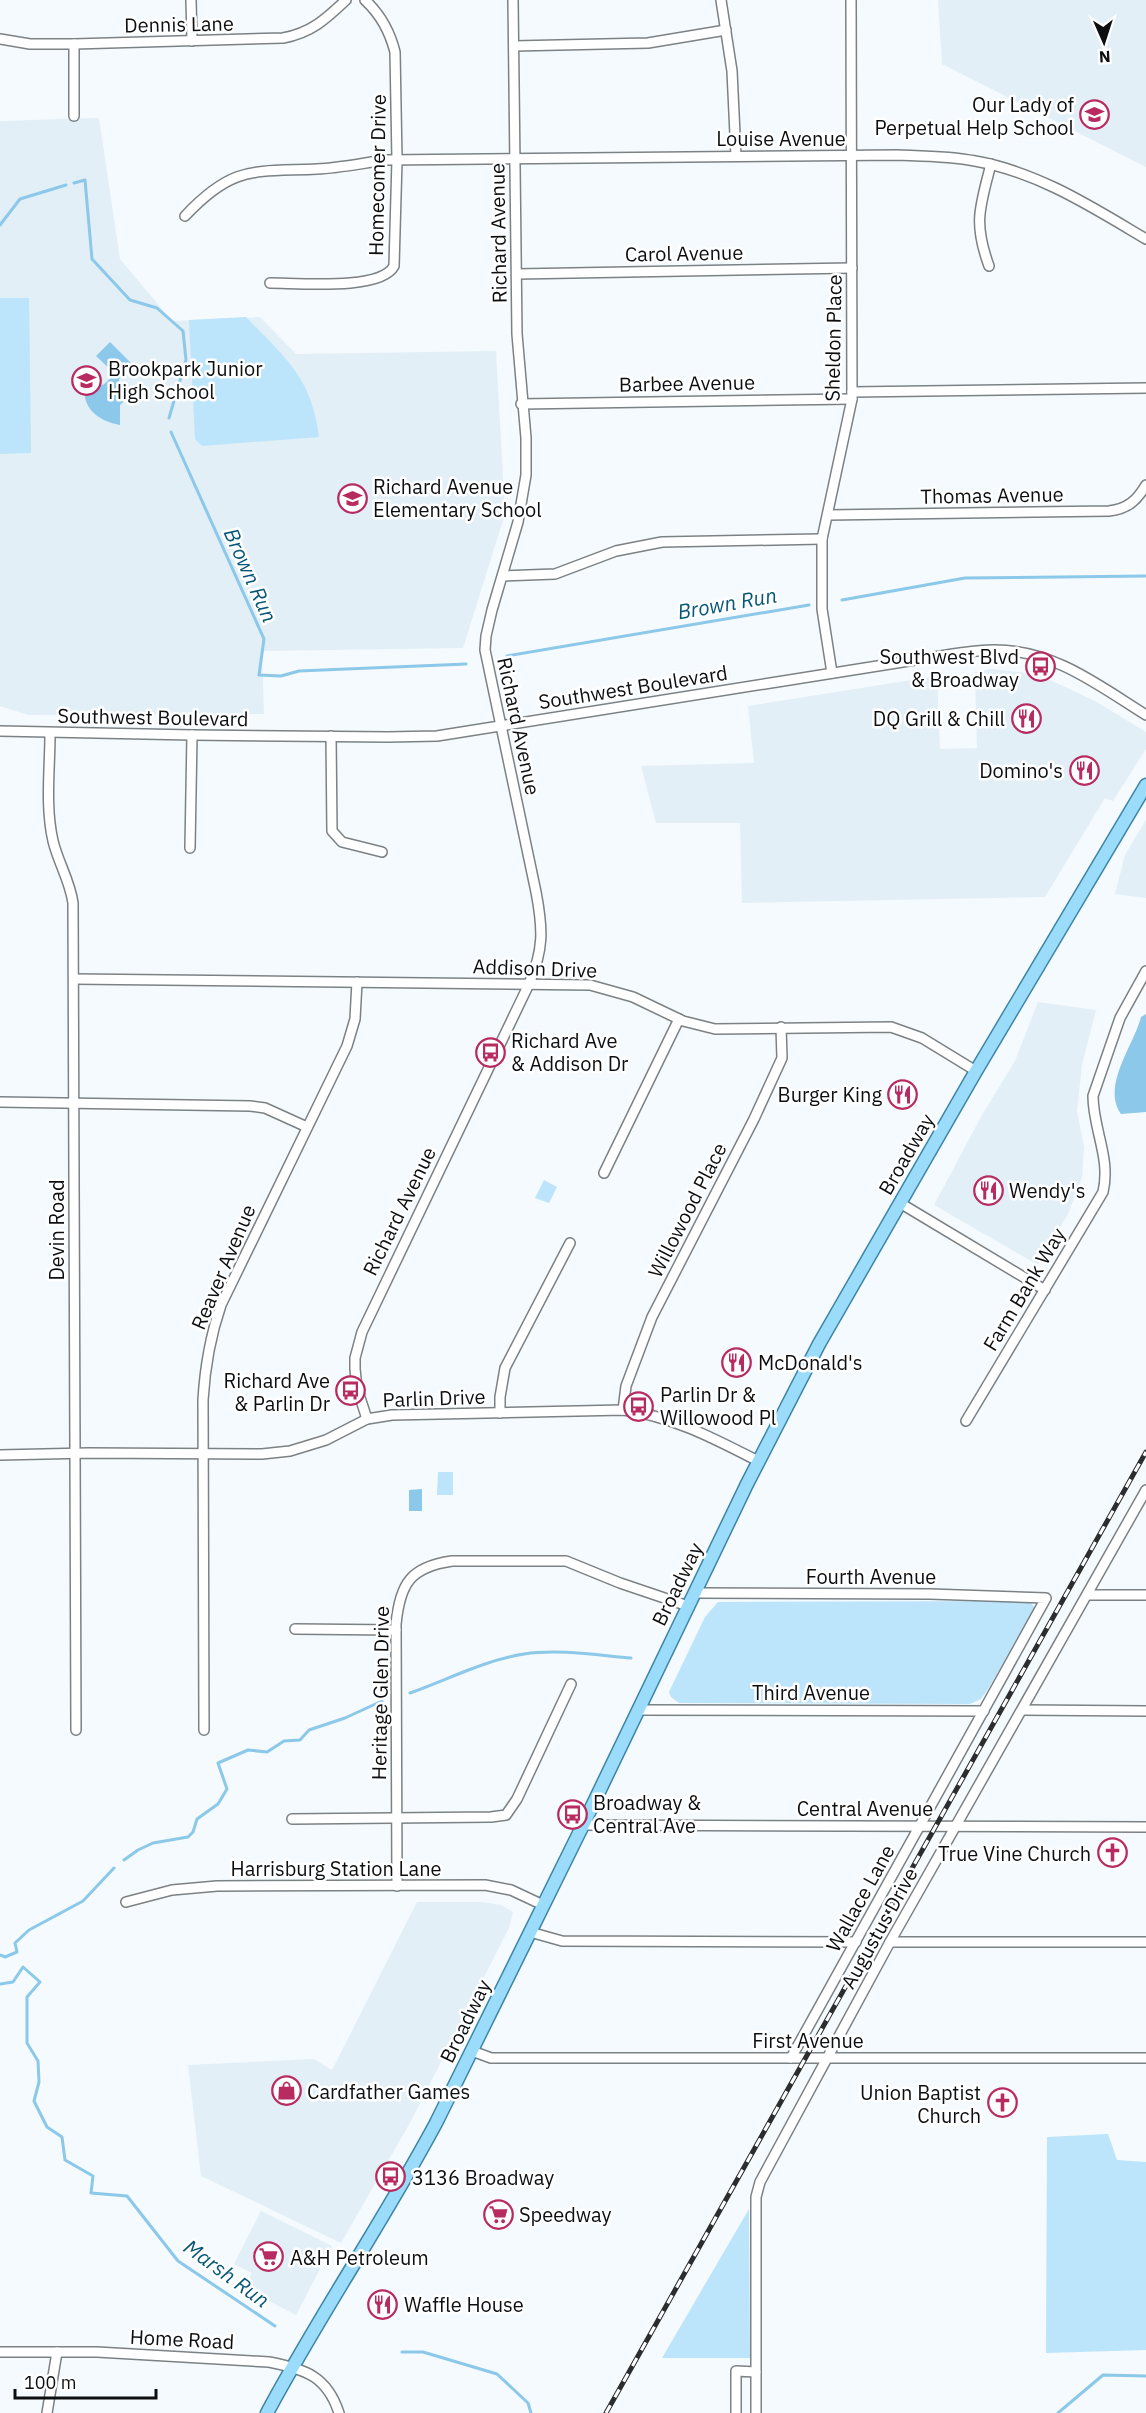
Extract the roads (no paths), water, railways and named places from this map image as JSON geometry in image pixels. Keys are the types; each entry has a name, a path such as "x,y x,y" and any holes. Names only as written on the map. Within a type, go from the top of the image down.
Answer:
{"main road":[{"name":"Broadway","path":"267,2413 292,2366 416,2160 583,1825 758,1461 819,1344 976,1071 1146,785"}],"street":[{"path":"192,0 192,41"},
{"name":"Dennis Lane","path":"0,39 30,44 266,40 297,36 323,22 346,0"},
{"name":"Homecomer Drive","path":"270,283 352,283 374,280 391,273 396,258 395,52 380,17 365,0"},
{"name":"Richard Avenue","path":"367,1419 357,1388 355,1369 360,1337 386,1277 529,984 540,954 542,929 485,650 486,636 518,522 525,483 526,438 521,404 517,334 513,0"},
{"path":"721,0 735,96 736,156"},
{"name":"Sheldon Place","path":"832,674 822,609 822,539 852,395 850,0"},
{"path":"514,45 648,43 726,30"},
{"path":"74,44 74,116"},
{"name":"Louise Avenue","path":"185,216 215,188 246,173 266,170 321,169 397,160 935,156 991,164 1051,185 1146,239"},
{"path":"989,266 979,231 980,207 991,164"},
{"name":"Carol Avenue","path":"517,274 852,268"},
{"name":"Barbee Avenue","path":"521,404 1146,388"},
{"name":"Thomas Avenue","path":"828,515 1109,511 1127,507 1146,485"},
{"path":"503,576 555,574 616,551 662,542 822,539"},
{"name":"Southwest Boulevard","path":"0,731 50,734 419,737 501,727 986,650 1018,651 1044,657 1068,667 1146,715"},
{"name":"Devin Road","path":"50,734 50,825 53,842 71,893 74,979 76,1730"},
{"path":"190,848 192,735"},
{"path":"331,736 332,831 342,842 382,852"},
{"name":"Farm Bank Way","path":"966,1421 1103,1192 1106,1170 1093,1109 1093,1096 1120,1018 1146,971"},
{"name":"Addison Drive","path":"74,979 590,985 633,997 679,1019 715,1029 891,1026 922,1038 976,1071"},
{"name":"Reaver Avenue","path":"204,1730 205,1367 210,1336 221,1305 352,1032 357,982"},
{"path":"604,1173 679,1019"},
{"name":"Willowood Place","path":"623,1410 626,1386 652,1317 754,1119 782,1058 781,1028"},
{"path":"0,1102 250,1106 266,1108 308,1126"},
{"path":"900,1203 1045,1290"},
{"path":"500,1413 505,1368 570,1243"},
{"name":"Parlin Drive","path":"0,1455 204,1452 262,1454 290,1451 326,1440 367,1419 420,1414 623,1410 648,1414 683,1425 758,1461"},
{"name":"Augustus Drive","path":"756,2413 756,2197 760,2182 890,1942 1146,1490"},
{"name":"Heritage Glen Drive","path":"397,1886 396,1630 399,1598 404,1586 412,1577 435,1564 452,1561 566,1561 620,1583 688,1606"},
{"name":"Fourth Avenue","path":"695,1593 930,1594 1046,1598"},
{"path":"1087,1595 1146,1595"},
{"name":"Wallace Lane","path":"791,2058 1046,1598"},
{"path":"295,1629 396,1630"},
{"path":"292,1819 506,1815 517,1799 571,1684"},
{"name":"Third Avenue","path":"638,1710 984,1712"},
{"path":"1022,1710 1146,1711"},
{"name":"Central Avenue","path":"583,1825 1146,1827"},
{"name":"Harrisburg Station Lane","path":"126,1902 172,1890 199,1887 500,1886 543,1905"},
{"path":"530,1932 562,1941 856,1942"},
{"path":"890,1942 1146,1942"},
{"name":"First Avenue","path":"472,2050 491,2058 1146,2058"},
{"name":"Home Road","path":"0,2352 97,2352 269,2362 292,2366 322,2382 331,2391 339,2413"},
{"path":"47,2413 57,2352"},
{"path":"736,2413 736,2371 756,2372"}],"waterway":[{"name":"Brown Run","path":"74,183 85,180 92,259 130,300 157,308 183,331 186,360 169,418"},
{"name":"Brown Run","path":"0,225 20,199 66,185"},
{"name":"Brown Run","path":"171,432 264,639 259,675 281,676 299,671 466,664"},
{"name":"Brown Run","path":"842,600 965,578 1146,576"},
{"name":"Brown Run","path":"507,656 809,605"},
{"path":"410,1693 481,1666 524,1654 564,1652 631,1658"},
{"path":"124,1860 153,1843 188,1837 193,1832 197,1819 218,1804 227,1789 218,1763 248,1750 267,1752 284,1741 300,1740 309,1730 345,1718 382,1701"},
{"path":"0,1955 5,1957 17,1952 15,1943 29,1930 83,1901 114,1868"},
{"name":"Marsh Run","path":"0,1984 13,1982 23,1967 40,1982 27,1997 27,2043 38,2061 39,2082 34,2101 47,2127 62,2137 65,2160 93,2176 91,2193 127,2196 178,2261 275,2326"},
{"name":"Marsh Run","path":"402,2352 423,2352 497,2374 528,2403 531,2413"},
{"name":"Marsh Run","path":"1058,2413 1103,2375 1146,2376"}],"railway":[{"path":"606,2413 1146,1452"}],"place":[{"name":"Our Lady of Perpetual Help School","path":"1095,115"},
{"name":"Brookpark Junior High School","path":"87,380"},
{"name":"Richard Avenue Elementary School","path":"352,498"},
{"name":"Southwest Blvd & Broadway","path":"1040,667"},
{"name":"DQ Grill & Chill","path":"1026,718"},
{"name":"Domino's","path":"1084,770"},
{"name":"Richard Ave & Addison Dr","path":"490,1052"},
{"name":"Burger King","path":"903,1094"},
{"name":"Wendy's","path":"988,1190"},
{"name":"McDonald's","path":"737,1362"},
{"name":"Richard Ave & Parlin Dr","path":"351,1391"},
{"name":"Parlin Dr & Willowood Pl","path":"639,1406"},
{"name":"Broadway & Central Ave","path":"572,1814"},
{"name":"True Vine Church","path":"1112,1853"},
{"name":"Cardfather Games","path":"286,2091"},
{"name":"Union Baptist Church","path":"1002,2103"},
{"name":"3136 Broadway","path":"391,2177"},
{"name":"Speedway","path":"498,2214"},
{"name":"A&H Petroleum","path":"269,2257"},
{"name":"Waffle House","path":"383,2304"}]}
